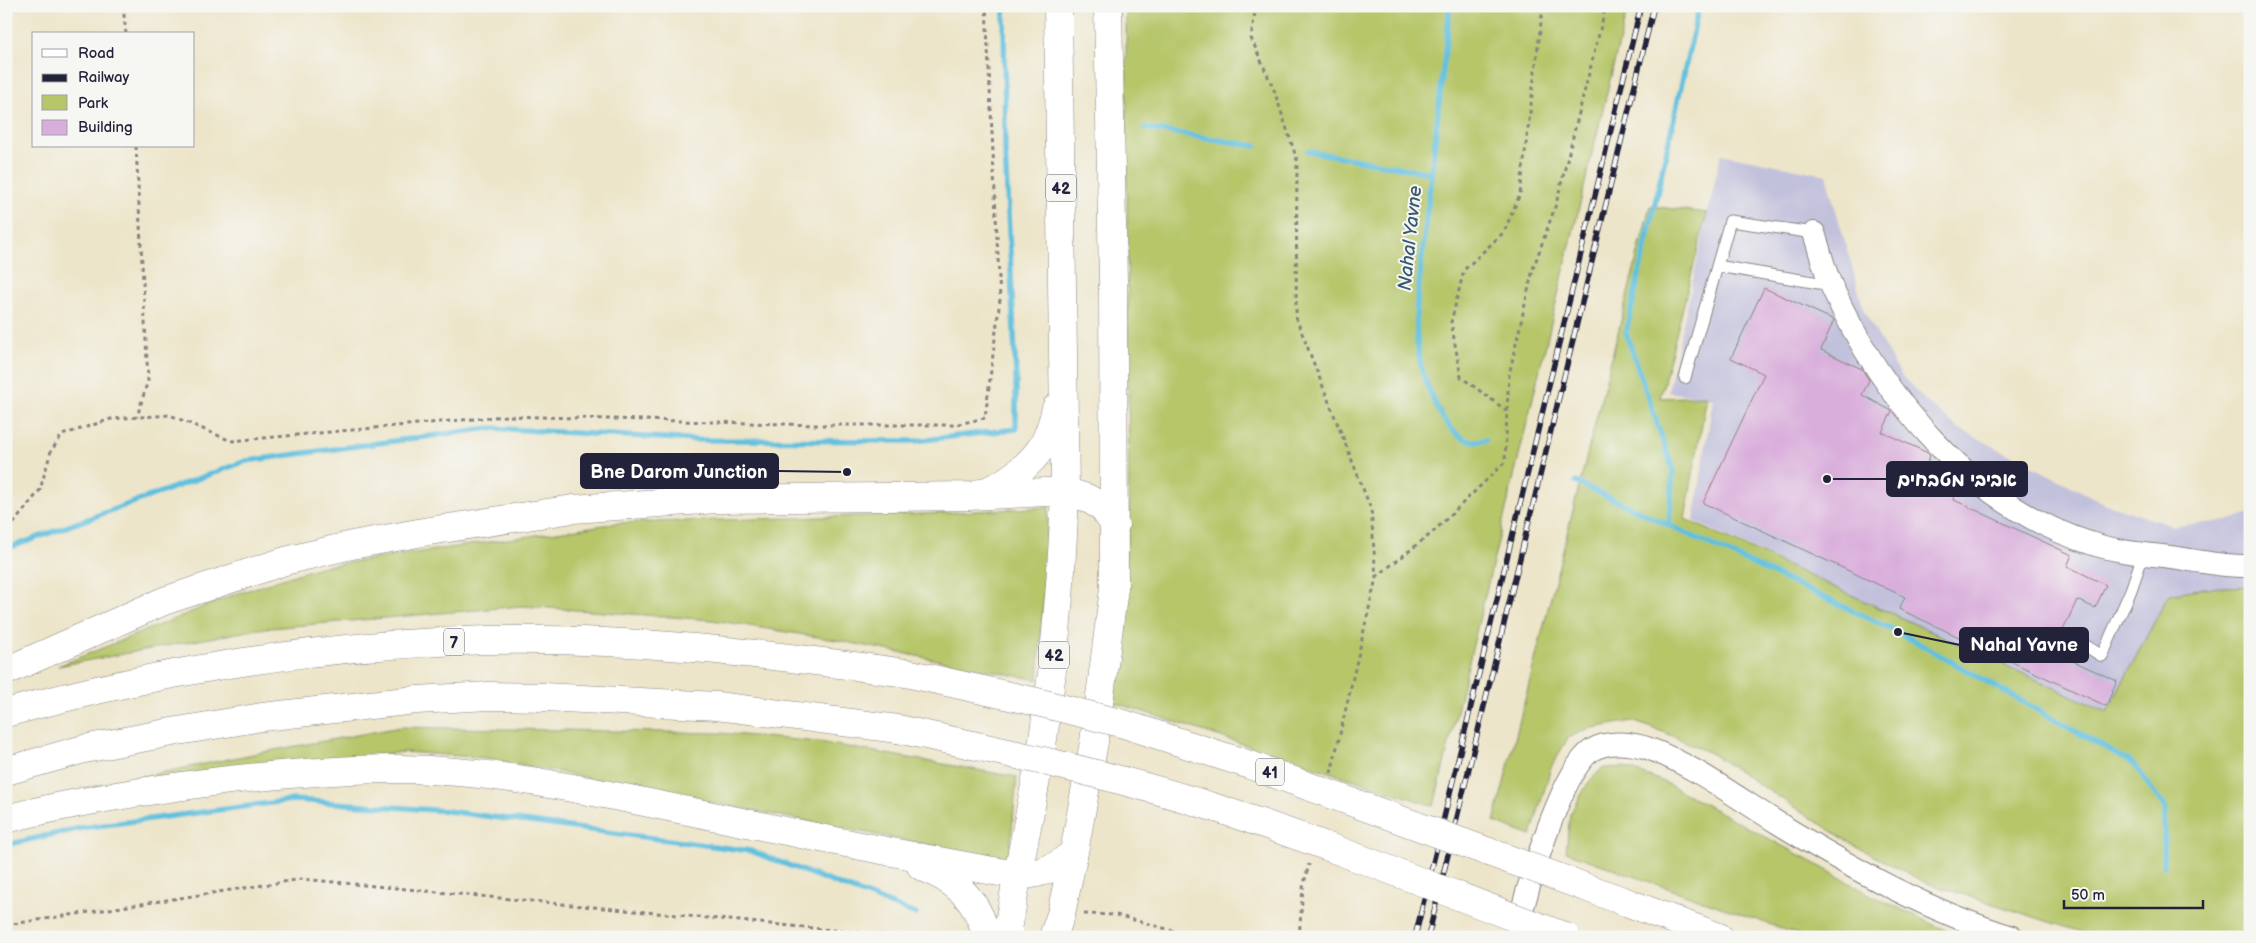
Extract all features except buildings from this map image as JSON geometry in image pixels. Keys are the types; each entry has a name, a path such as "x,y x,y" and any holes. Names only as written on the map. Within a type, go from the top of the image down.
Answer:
{"highway":[{"name":"42","path":"1007,937 1016,875 1043,734 1055,650 1065,491 1058,6"},
{"path":"1057,925 1074,852 1094,742 1114,588 1115,525 1108,6"},
{"path":"969,496 1000,485 1030,461 1043,446 1052,428 1063,369"},
{"path":"6,671 164,600 285,561 352,545 429,531 572,509 718,499 969,496 1065,491 1087,498 1102,507 1115,525"},
{"name":"7","path":"6,713 71,695 162,676 254,661 386,646 479,641 546,641 722,650 906,673"},
{"name":"41","path":"906,673 1037,702 1124,724 1250,765 1719,937"},
{"path":"6,771 84,749 262,716 356,705 452,698 544,697 717,706 898,729 1035,759 1219,809 1566,937"},
{"path":"6,819 90,800 182,785 288,774 399,769 483,775 589,791 888,852 1016,875 1030,876 1061,865 1074,852"},
{"path":"888,852 930,870 955,884 969,896 980,914 987,937"}],"street":[{"path":"1814,233 1831,285 1855,334 1884,382 1924,432 1956,463 2013,506 2046,525 2091,544 2143,555 2210,564 2250,566"},
{"path":"2190,560 2250,554"},
{"path":"1515,937 1525,897 1564,788 1578,761 1593,749 1612,744 1630,744 1650,749 1708,779 1846,865 1932,908 2012,937"}],"lane":[{"path":"1685,378 1730,221 1814,233"},
{"path":"1717,266 1831,285"},
{"path":"2075,640 2102,656 2131,590 2143,555"}],"path":[{"path":"124,6 126,32"},
{"path":"6,527 13,524 40,490 51,451 62,435 110,419 170,415 231,441 506,416 818,425 954,425 984,418 1000,299 986,6"},
{"path":"1256,6 1251,38 1274,90 1297,160 1296,318 1371,508 1376,578 1331,775"},
{"path":"1507,411 1461,377 1451,322 1464,270 1504,232 1520,194 1543,6"},
{"path":"1376,578 1432,533 1505,462 1509,375 1533,269 1556,204 1606,6"},
{"path":"136,148 148,380 137,417"},
{"path":"1299,937 1303,888 1310,859"},
{"path":"6,924 302,879 906,937"},
{"path":"1057,925 1116,915 1196,937"}],"shaded area":[{"path":"1721,154 1826,175 1865,313 1900,374 1929,404 1958,428 2104,503 2173,526 2227,521 2250,513 2250,585 2169,596 2106,715 1694,521 1713,399 1668,392"}],"green space":[{"path":"1126,6 1628,6 1434,806 1110,701 1129,527"},
{"path":"1650,206 1707,213 1660,398 1707,396 1685,519 2107,712 2169,594 2203,588 2250,586 2250,937 2121,937 2087,934 1924,882 1855,846 1712,754 1666,733 1632,721 1587,729 1568,738 1551,767 1531,836 1494,822"},
{"path":"1049,507 1038,680 836,640 712,620 522,606 259,629 58,666 233,595 319,567 618,523 924,514"},
{"path":"401,727 720,733 819,742 1017,777 1009,861 487,758 404,752 81,789 263,752"},
{"path":"1624,767 1662,781 1871,895 1960,937 1805,937 1566,852 1570,814 1588,783 1602,768"}],"waterway":[{"path":"6,549 246,461 490,428 697,440 915,441 1016,429 1016,375 1005,150 1004,6"},
{"name":"Nahal Yavne","path":"1450,6 1416,311 1417,345 1423,374 1441,414 1449,425 1467,440 1486,440"},
{"path":"1669,525 1673,470 1626,333 1699,6"},
{"path":"1145,128 1256,146"},
{"path":"1308,151 1431,173"},
{"name":"Nahal Yavne","path":"1576,482 1898,632 2134,764 2165,808 2164,866"},
{"path":"6,845 81,828 294,800 447,811 751,851 916,914"}],"railway":[{"path":"1415,937 1641,6"},
{"path":"1428,937 1654,6"}],"place":[{"name":"Bne Darom Junction","path":"847,472"},
{"name":"אביבי מטבחים","path":"1827,479"},
{"name":"Nahal Yavne","path":"1898,632"}]}
